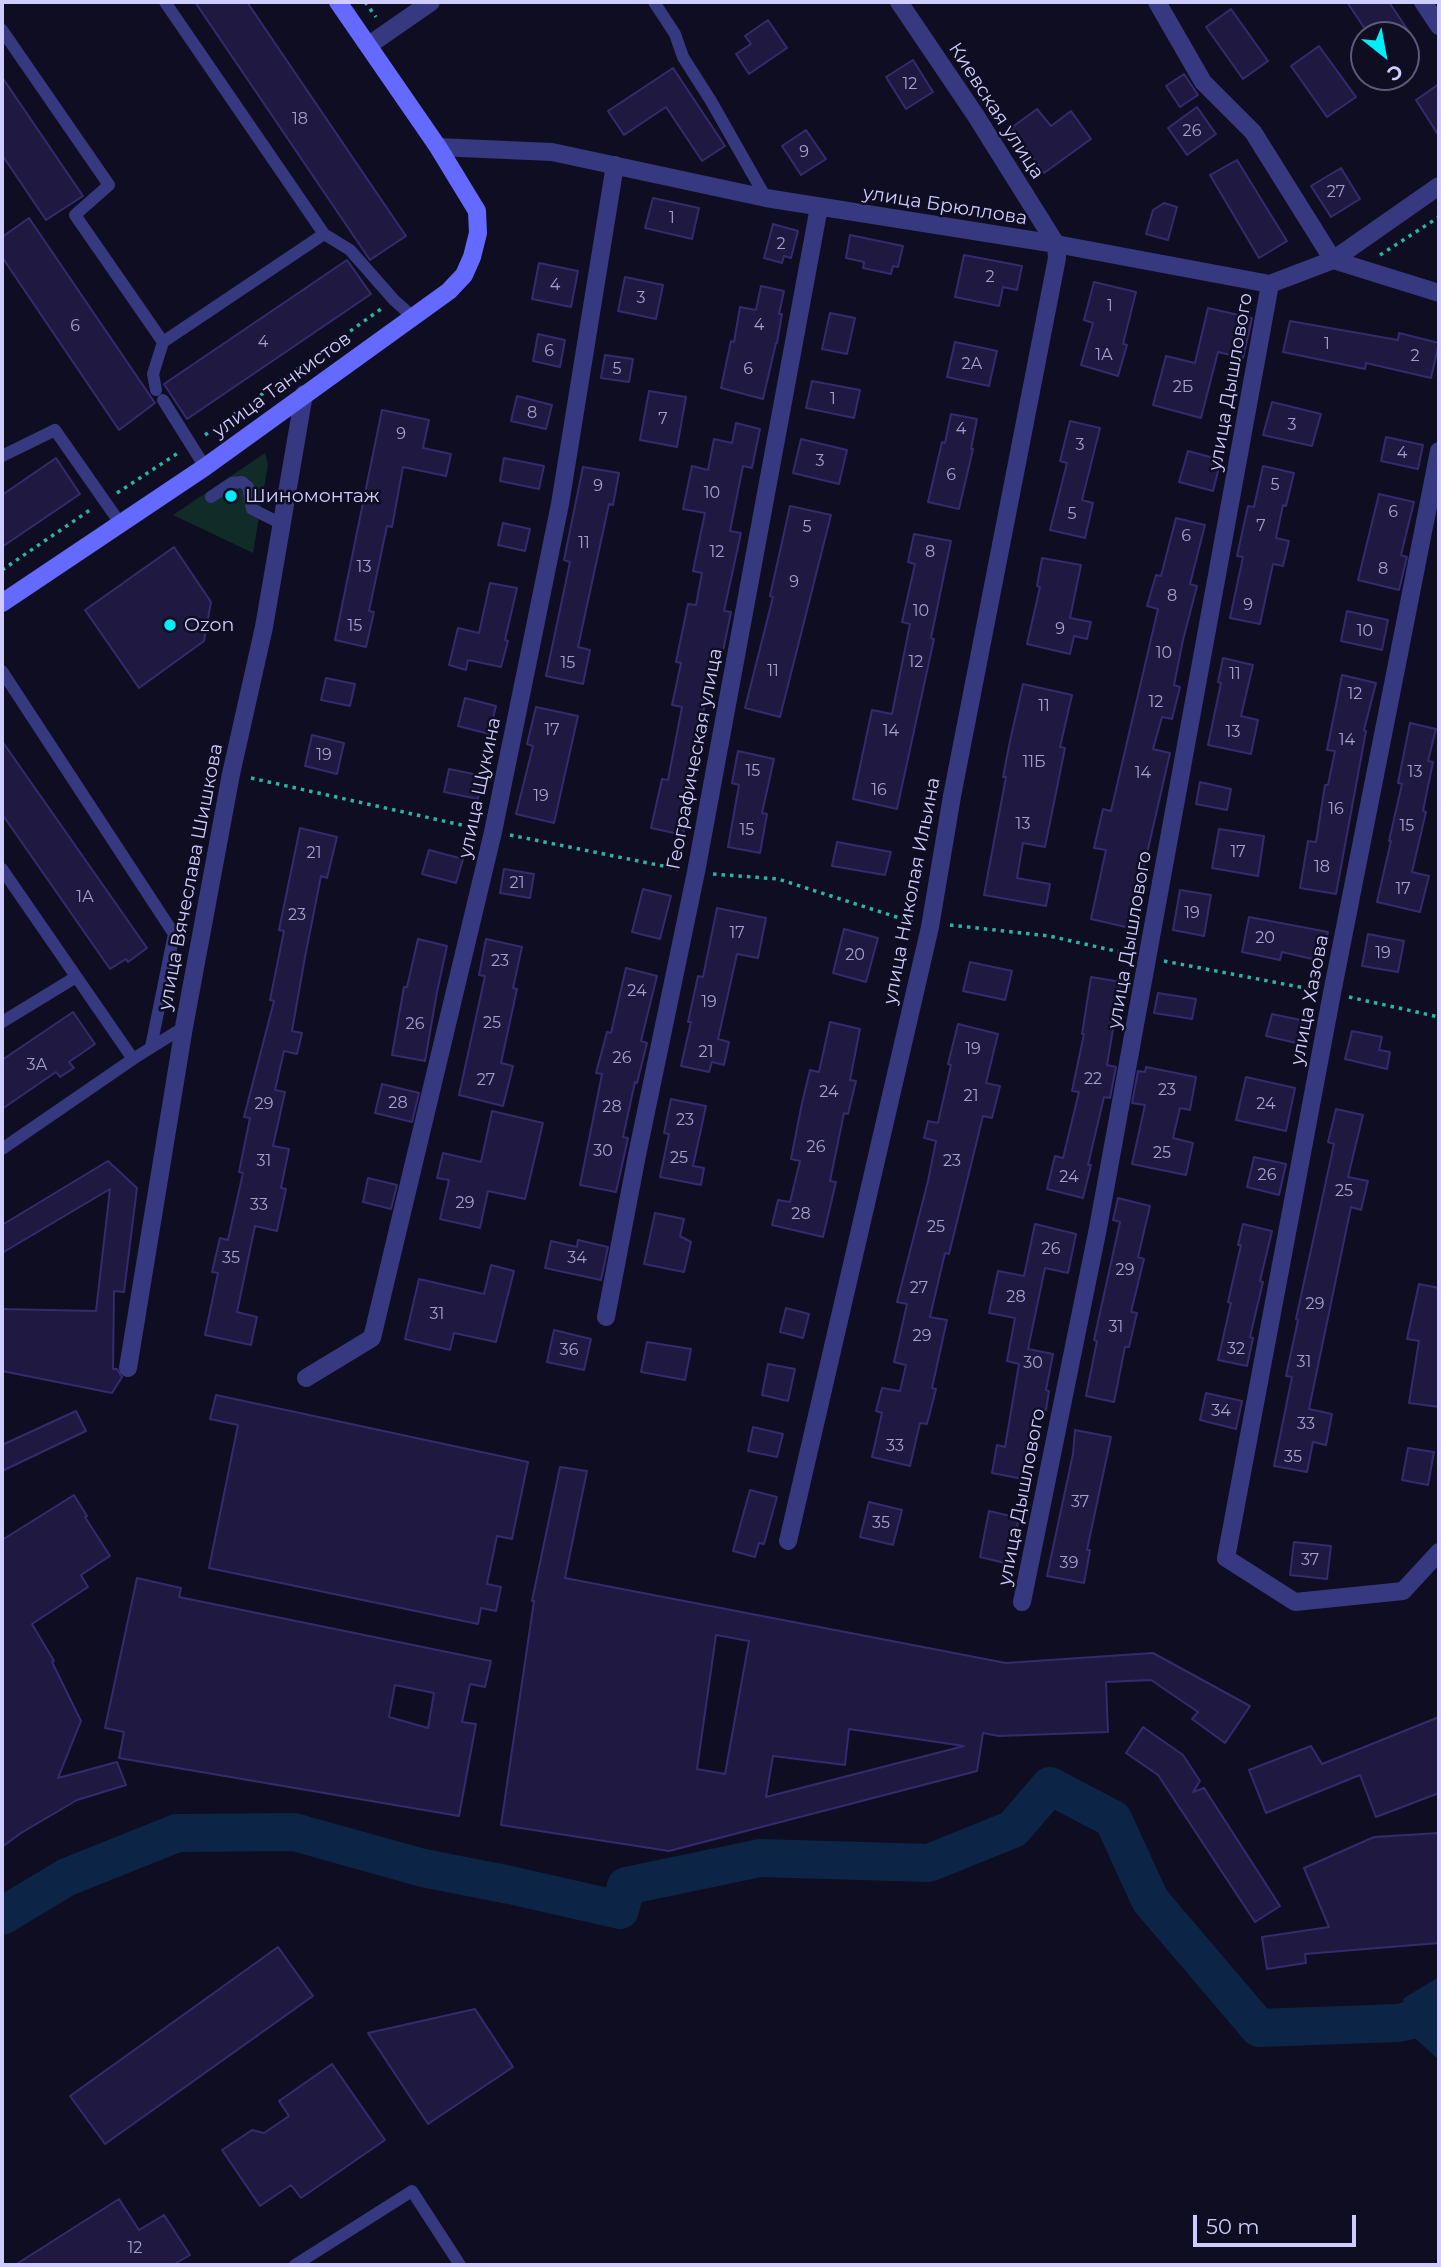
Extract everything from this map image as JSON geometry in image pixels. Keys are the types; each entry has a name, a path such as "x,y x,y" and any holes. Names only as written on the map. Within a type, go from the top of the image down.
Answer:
{"main road":[{"name":"улица Танкистов","path":"2,603 205,467 449,291 464,275 478,233 477,211 438,147 338,2"}],"street":[{"path":"369,45 431,2"},
{"name":"Киевская улица","path":"899,2 976,116 1056,244"},
{"path":"1157,2 1203,82 1253,132 1334,260 1439,293"},
{"path":"1423,2 1439,26"},
{"name":"улица Брюллова","path":"438,147 552,152 766,198 1056,244 1270,284"},
{"name":"улица Щукина","path":"306,1378 372,1338 493,832 560,504 615,165"},
{"path":"1270,284 1334,260 1439,186"},
{"name":"Географическая улица","path":"606,1317 636,1155 696,872 820,207"},
{"name":"улица Николая Ильина","path":"788,1542 930,928 952,796 1058,258 1056,244"},
{"name":"улица Дышлового","path":"1022,1602 1098,1228 1270,284"},
{"name":"улица Вячеслава Шишкова","path":"128,1368 184,1027 231,774 264,627 304,394"},
{"name":"улица Хазова","path":"1439,451 1332,993 1226,1558 1295,1602 1403,1591 1439,1552"}],"lane":[{"path":"166,2 324,234 350,250 394,300 413,317"},
{"path":"654,2 674,34 682,57 711,101 766,198"},
{"path":"2,30 109,185 75,215 163,342"},
{"path":"205,467 159,395 153,374 163,342 324,234"},
{"path":"2,456 55,430 120,523"},
{"path":"211,498 232,483 242,482 248,487 252,509 282,524"},
{"path":"2,671 174,934 152,1047"},
{"path":"2,869 132,1059"},
{"path":"2,1022 76,977"},
{"path":"2,1149 132,1059 184,1027"},
{"path":"295,2265 412,2190 460,2265"}],"path":[{"path":"365,2 372,11"},
{"path":"1360,268 1439,217"},
{"path":"1148,958 1332,993 1439,1017"}],"green space":[{"path":"265,453 268,464 253,553 173,515"}],"water":[{"path":"1439,1977 1439,2060 1398,2023 1404,1998"}],"building":[{"path":"195,2 247,2 406,236 370,260"},
{"path":"1347,2 1389,2 1402,21 1360,21"},
{"path":"1231,9 1268,61 1243,79 1206,27"},
{"path":"768,20 787,48 749,74 736,54 751,44 745,36"},
{"path":"1319,46 1356,97 1327,117 1291,66"},
{"path":"913,60 933,92 906,109 886,77"},
{"path":"673,68 725,146 702,161 666,107 624,135 608,111"},
{"path":"1184,74 1198,95 1180,107 1166,86"},
{"path":"2,77 83,196 46,220 2,155"},
{"path":"1439,84 1439,136 1416,100"},
{"path":"1197,107 1216,134 1187,155 1168,128"},
{"path":"1037,109 1051,126 1071,111 1091,139 1044,173 1011,128"},
{"path":"806,130 826,159 801,175 782,146"},
{"path":"1237,160 1287,241 1259,258 1210,175"},
{"path":"1341,168 1360,199 1331,217 1311,186"},
{"path":"653,198 699,208 692,239 645,228"},
{"path":"1164,203 1177,207 1168,240 1146,234 1153,210"},
{"path":"29,218 155,403 119,430 2,257 2,237"},
{"path":"773,224 798,231 791,258 784,256 782,263 764,258"},
{"path":"850,235 903,246 898,267 893,266 891,274 863,268 864,262 846,258"},
{"path":"964,255 1022,266 1017,290 1003,287 999,306 955,297"},
{"path":"347,260 371,294 187,419 164,384"},
{"path":"539,263 578,271 571,307 532,299"},
{"path":"625,277 663,285 656,319 618,311"},
{"path":"1094,282 1136,292 1123,344 1127,345 1118,376 1081,365 1093,323 1084,320"},
{"path":"761,286 784,291 777,343 763,399 721,388 731,341 734,342 740,307 756,310"},
{"path":"1208,308 1252,318 1243,358 1218,352 1201,418 1153,405 1166,356 1195,363"},
{"path":"830,313 855,318 847,354 822,349"},
{"path":"1290,321 1398,340 1399,333 1439,343 1431,378 1366,363 1365,369 1283,352"},
{"path":"538,334 565,340 560,367 533,361"},
{"path":"955,342 997,351 989,386 947,377"},
{"path":"605,355 633,359 629,382 601,378"},
{"path":"812,381 860,390 854,418 806,408"},
{"path":"649,391 686,397 677,447 640,440"},
{"path":"517,396 552,405 546,429 511,421"},
{"path":"1272,402 1321,414 1312,446 1263,435"},
{"path":"382,410 429,420 423,448 451,454 446,476 403,467 392,527 387,526 369,611 374,612 366,647 335,640"},
{"path":"951,414 977,419 959,509 928,502"},
{"path":"1070,421 1100,428 1082,500 1093,503 1085,538 1050,530 1067,463 1060,461"},
{"path":"736,423 760,429 752,468 743,466 730,531 741,533 724,611 731,612 723,651 716,652 699,732 704,734 683,835 651,828 662,779 668,780 682,707 672,705 681,663 676,662 688,604 696,605 702,573 693,571 705,513 683,509 692,466 708,470 714,439 732,443"},
{"path":"1386,437 1423,445 1418,469 1381,461"},
{"path":"801,439 847,450 839,484 793,473"},
{"path":"1188,451 1221,460 1213,491 1179,482"},
{"path":"56,458 80,494 2,547 2,495"},
{"path":"504,458 544,466 539,489 500,481"},
{"path":"1263,466 1294,473 1276,538 1289,541 1283,566 1273,564 1260,624 1230,618 1243,557 1237,556 1248,506 1254,507"},
{"path":"583,467 619,473 613,505 609,504 578,647 590,650 583,684 546,676 570,562 564,560"},
{"path":"1379,494 1414,502 1401,555 1407,557 1399,590 1358,580"},
{"path":"790,506 831,515 780,717 745,708 773,597 770,596"},
{"path":"1176,518 1205,525 1190,584 1197,586 1174,685 1180,687 1172,719 1162,717 1153,749 1170,753 1130,928 1091,919 1106,850 1094,848 1103,809 1111,811 1158,609 1147,606 1156,575 1161,576"},
{"path":"503,523 530,529 525,551 498,545"},
{"path":"914,534 951,541 931,638 934,639 897,809 853,799 872,710 892,714 910,624 902,622 915,564 908,562"},
{"path":"174,547 211,602 204,641 139,688 85,610"},
{"path":"1042,558 1081,565 1070,618 1091,622 1087,639 1074,636 1070,654 1027,644 1040,587 1037,586"},
{"path":"490,583 517,588 501,667 468,660 466,670 449,665 458,628 479,633"},
{"path":"1347,611 1388,620 1382,650 1341,641"},
{"path":"1223,658 1253,665 1241,716 1258,720 1251,754 1208,745 1221,683 1218,682"},
{"path":"1342,675 1376,683 1364,730 1366,731 1336,894 1300,888 1308,841 1316,842 1325,785 1328,785 1335,751 1327,750"},
{"path":"326,678 355,684 350,706 321,700"},
{"path":"1023,684 1072,695 1060,747 1065,748 1045,847 1023,843 1017,878 1050,884 1046,906 984,895 1006,777 1003,777"},
{"path":"465,698 496,706 489,734 458,726"},
{"path":"536,707 578,716 554,823 516,814 533,746 527,744"},
{"path":"1410,723 1436,729 1428,761 1433,762 1423,811 1426,812 1412,872 1429,876 1420,912 1377,902 1402,784 1398,783"},
{"path":"312,735 344,743 337,774 305,766"},
{"path":"2,741 147,948 128,962 126,959 110,969 2,814"},
{"path":"738,751 774,759 762,813 767,814 760,853 728,847 739,785 732,783"},
{"path":"449,769 483,776 478,799 444,792"},
{"path":"1200,782 1231,789 1227,810 1196,804"},
{"path":"300,828 337,837 327,878 321,876 305,957 292,1031 302,1033 297,1054 284,1051 275,1090 285,1092 273,1146 289,1149 281,1188 286,1189 277,1231 255,1226 237,1312 257,1317 251,1345 205,1335 218,1273 212,1272 220,1238 228,1240 243,1173 239,1172 250,1118 244,1117 274,1001 270,1000 284,931 279,930"},
{"path":"1219,829 1264,836 1258,876 1212,868"},
{"path":"837,842 891,852 885,875 832,866"},
{"path":"429,850 463,859 456,883 422,874"},
{"path":"504,869 534,874 530,898 500,893"},
{"path":"643,889 671,896 660,939 632,932"},
{"path":"1180,890 1211,895 1204,936 1173,930"},
{"path":"717,908 766,918 758,958 737,954 718,1039 729,1042 724,1065 712,1062 709,1072 681,1066 698,976 703,977"},
{"path":"1249,917 1328,932 1321,961 1282,952 1280,960 1242,952"},
{"path":"844,929 878,938 866,982 833,973"},
{"path":"1368,934 1404,941 1398,972 1362,966"},
{"path":"418,939 447,946 425,1061 392,1055 404,987 407,987"},
{"path":"486,939 522,947 513,988 517,989 501,1063 513,1066 503,1106 459,1095 485,976 479,975"},
{"path":"970,962 1012,971 1005,1000 963,991"},
{"path":"626,968 657,976 641,1041 647,1043 623,1137 628,1138 616,1192 580,1185 602,1074 596,1073 607,1032 611,1033"},
{"path":"1091,977 1121,982 1107,1065 1116,1067 1110,1098 1104,1097 1083,1198 1047,1189 1055,1156 1063,1158 1079,1092 1072,1091 1084,1034"},
{"path":"1158,993 1196,999 1192,1019 1154,1013"},
{"path":"73,1012 95,1044 69,1062 74,1068 60,1077 56,1072 2,1109 2,1060"},
{"path":"1272,1014 1310,1022 1305,1045 1266,1036"},
{"path":"830,1022 860,1029 850,1080 856,1081 848,1114 844,1113 830,1181 836,1182 823,1237 772,1225 778,1200 790,1202 800,1161 791,1159 802,1103 810,1070 819,1072"},
{"path":"958,1024 998,1034 986,1083 1000,1086 992,1118 983,1116 949,1254 945,1253 930,1317 947,1320 932,1388 936,1389 927,1424 920,1423 910,1466 872,1457 882,1413 876,1411 882,1388 900,1391 906,1365 894,1362 907,1304 897,1302 936,1141 924,1138 928,1121 938,1123"},
{"path":"1352,1031 1382,1037 1379,1050 1390,1052 1387,1069 1345,1059"},
{"path":"1146,1067 1196,1077 1190,1110 1180,1108 1173,1138 1193,1143 1186,1175 1132,1164 1145,1105 1132,1103 1138,1071 1145,1072"},
{"path":"1246,1077 1295,1088 1286,1131 1236,1120"},
{"path":"382,1084 419,1093 412,1122 375,1113"},
{"path":"671,1099 706,1106 693,1166 704,1168 701,1185 660,1177 669,1134 664,1133"},
{"path":"1336,1109 1363,1115 1348,1177 1368,1181 1361,1210 1351,1207 1309,1409 1332,1414 1326,1445 1313,1442 1307,1472 1274,1466 1292,1377 1286,1376 1298,1320 1296,1319 1334,1144 1328,1142"},
{"path":"492,1111 543,1123 525,1199 488,1191 480,1228 440,1219 449,1180 437,1178 443,1153 481,1162"},
{"path":"1254,1157 1286,1164 1279,1195 1247,1187"},
{"path":"108,1161 137,1188 124,1292 114,1291 113,1369 117,1369 122,1377 112,1393 2,1371 2,1309 96,1311 110,1189 2,1253 2,1225"},
{"path":"368,1178 397,1185 391,1209 363,1202"},
{"path":"1118,1198 1150,1206 1138,1257 1144,1259 1131,1312 1137,1313 1129,1347 1125,1347 1114,1402 1086,1396 1097,1341 1094,1340 1120,1222 1113,1220"},
{"path":"655,1213 684,1219 680,1236 691,1242 684,1272 644,1264"},
{"path":"1035,1224 1076,1234 1068,1273 1045,1268 1028,1349 1053,1354 1046,1390 1049,1391 1046,1410 1037,1409 1030,1452 1034,1452 1028,1480 992,1473 997,1445 1005,1447 1019,1364 1007,1361 1015,1318 989,1313 998,1271 1024,1276"},
{"path":"1243,1224 1272,1231 1260,1281 1263,1282 1250,1337 1253,1338 1247,1366 1218,1360 1231,1303 1228,1302"},
{"path":"578,1240 608,1247 601,1280 545,1268 551,1241 577,1247"},
{"path":"491,1265 514,1271 496,1342 454,1333 450,1350 405,1339 419,1279 484,1294"},
{"path":"1419,1284 1439,1288 1439,1407 1409,1403 1419,1341 1407,1339"},
{"path":"786,1308 809,1314 803,1338 780,1332"},
{"path":"554,1330 591,1339 584,1370 547,1362"},
{"path":"647,1342 691,1349 685,1380 641,1372"},
{"path":"768,1364 795,1369 788,1401 762,1395"},
{"path":"1206,1393 1242,1401 1236,1429 1200,1420"},
{"path":"216,1395 528,1462 512,1539 497,1536 487,1584 501,1587 496,1611 481,1608 478,1624 209,1568 238,1425 210,1419"},
{"path":"76,1411 86,1431 2,1471 2,1445"},
{"path":"753,1427 783,1434 777,1457 748,1451"},
{"path":"1075,1430 1111,1437 1087,1550 1090,1550 1084,1583 1047,1576 1073,1454"},
{"path":"1408,1448 1434,1452 1428,1485 1402,1480"},
{"path":"560,1467 587,1471 565,1578 1006,1663 1153,1653 1250,1706 1225,1743 1192,1719 1198,1712 1151,1680 1106,1682 1108,1732 999,1736 983,1733 977,1771 669,1851 501,1825 532,1601","holes":["716,1635 749,1641 725,1774 697,1769","849,1729 964,1746 766,1797 773,1756 845,1765"]},
{"path":"750,1490 777,1497 764,1544 759,1543 755,1557 733,1551"},
{"path":"74,1495 110,1556 81,1575 88,1587 32,1624 54,1661 52,1662 81,1721 58,1778 117,1762 126,1785 77,1800 2,1847 2,1540"},
{"path":"869,1502 902,1510 893,1545 860,1537"},
{"path":"989,1511 1019,1518 1009,1564 980,1557"},
{"path":"1294,1542 1331,1546 1327,1579 1290,1575"},
{"path":"137,1578 181,1588 179,1597 491,1661 485,1687 470,1684 462,1722 476,1724 459,1816 119,1758 124,1732 105,1728","holes":["395,1685 434,1693 428,1728 389,1717"]},
{"path":"1439,1717 1439,1793 1376,1817 1360,1775 1266,1813 1249,1770 1311,1746 1322,1764"},
{"path":"1143,1727 1183,1755 1200,1781 1193,1792 1204,1788 1280,1906 1255,1922 1158,1775 1126,1753"},
{"path":"1439,1833 1439,1943 1305,1954 1306,1963 1267,1969 1262,1937 1329,1927 1304,1868 1374,1837"},
{"path":"278,1947 313,1996 105,2144 70,2096"},
{"path":"475,2009 513,2067 428,2124 368,2033"},
{"path":"332,2064 385,2140 301,2198 291,2185 260,2206 222,2150 252,2130 264,2133 289,2116 279,2101"},
{"path":"119,2199 139,2230 164,2215 190,2255 173,2265 15,2265"}],"waterway":[{"path":"2,1916 67,1877 177,1833 294,1832 423,1868 620,1910 626,1886 760,1858 929,1863 1013,1829 1050,1786 1113,1819 1150,1900 1259,2028 1398,2023 1439,2014"}],"place":[{"name":"Шиномонтаж","path":"231,496"},
{"name":"Ozon","path":"170,625"}]}
